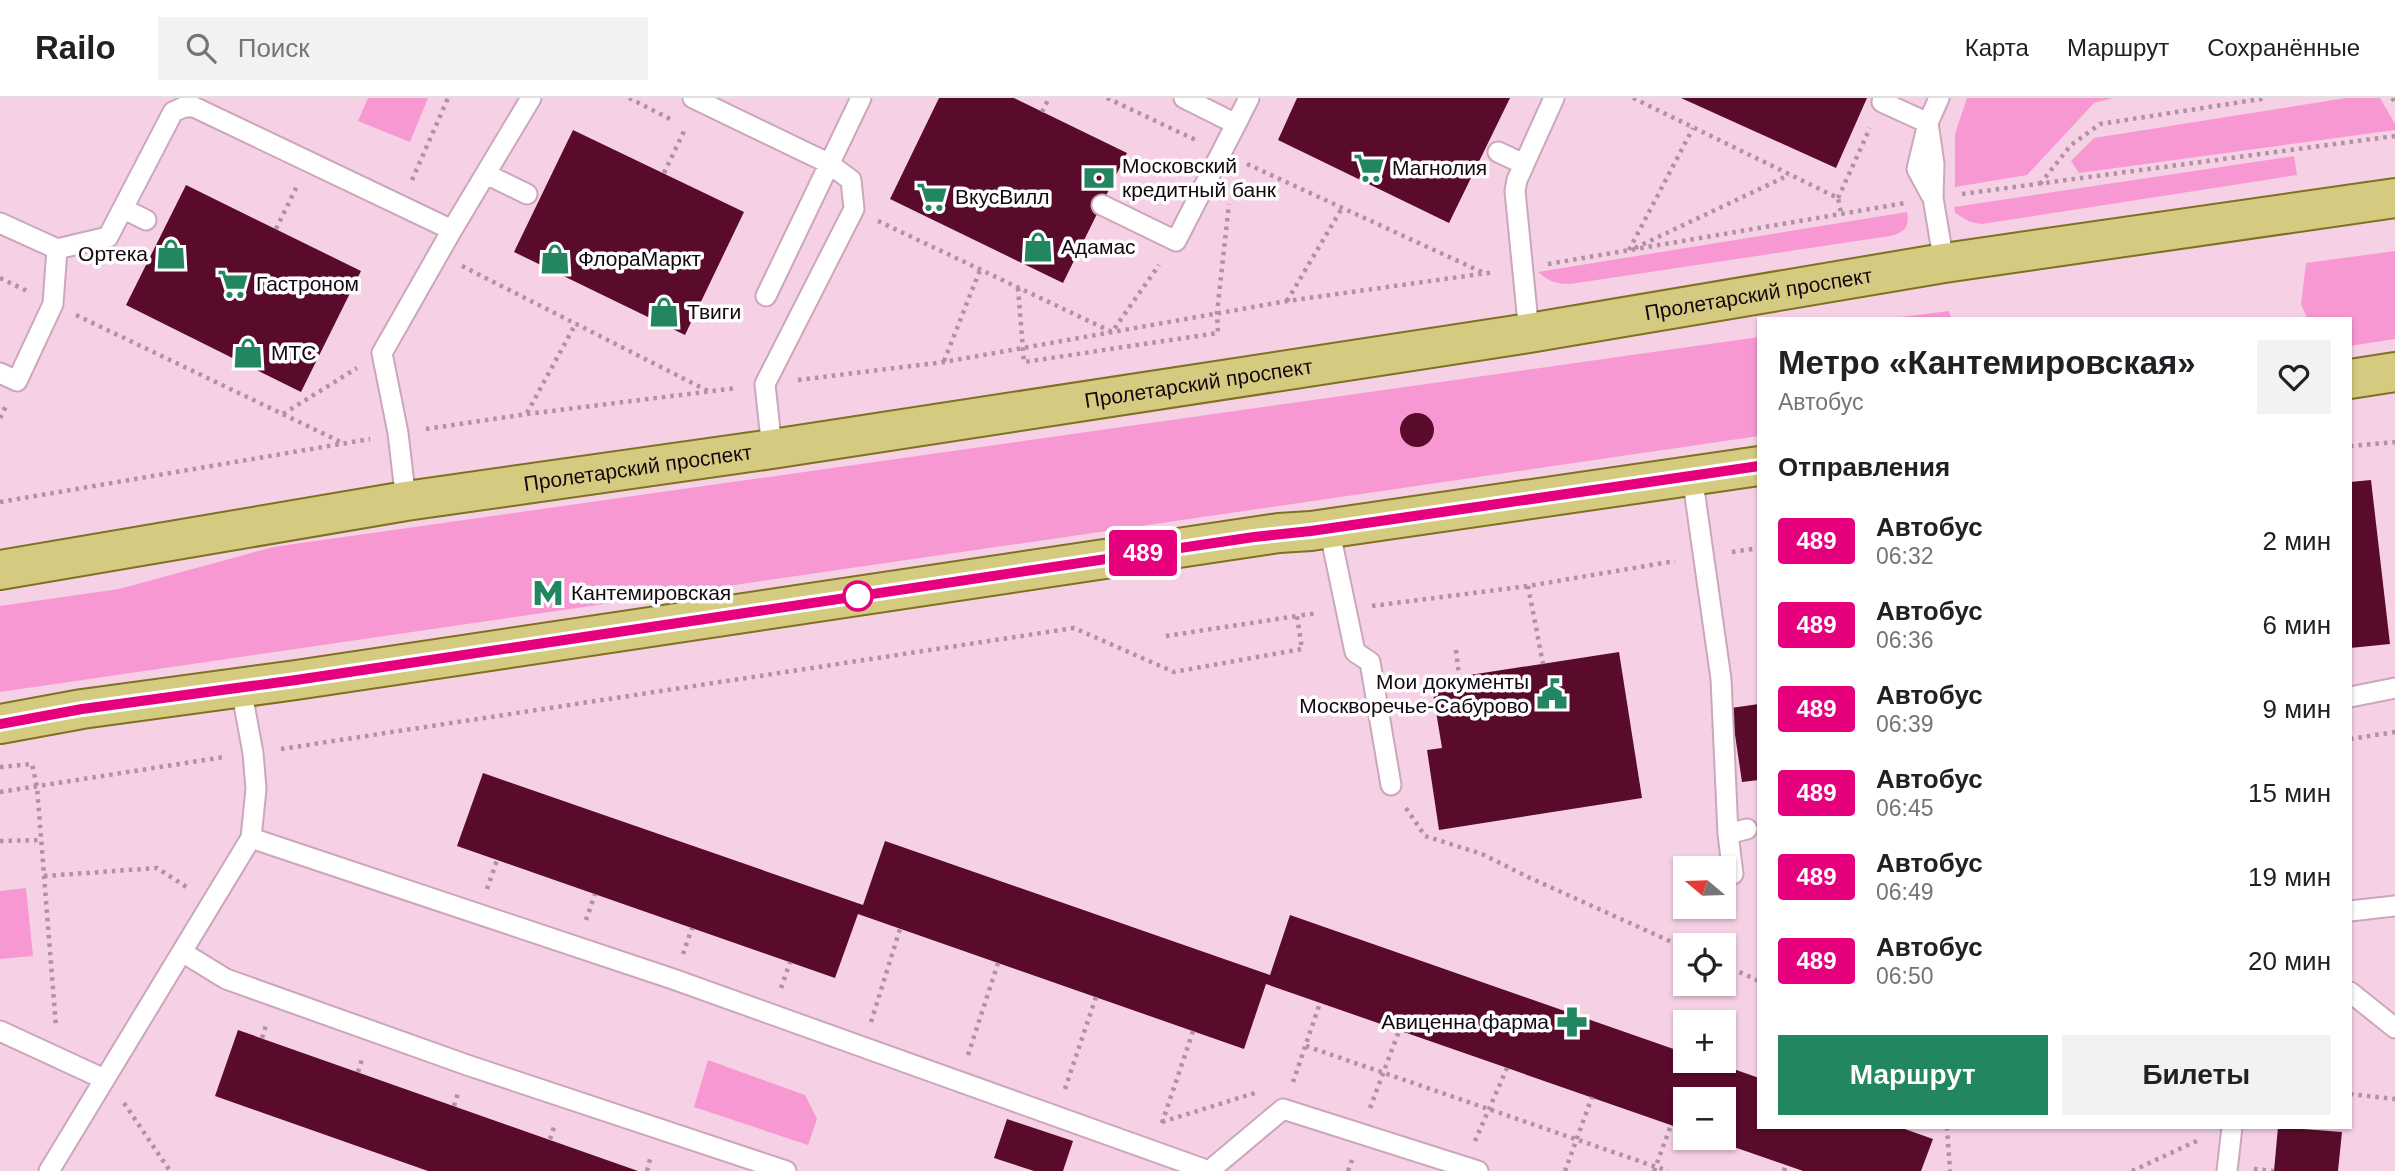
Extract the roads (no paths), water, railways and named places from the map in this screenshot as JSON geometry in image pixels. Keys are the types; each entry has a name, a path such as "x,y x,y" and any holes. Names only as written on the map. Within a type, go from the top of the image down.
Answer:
{"main road":[{"name":"Пролетарский проспект","path":"0,570 405,501 772,449 1529,333 1944,263 2395,198"},
{"path":"2352,379 2395,372"},
{"path":"0,724 82,709 241,688 1265,535 1757,466"}],"lane":[{"path":"405,501 398,433 382,353 531,98"},
{"path":"766,296 861,98"},
{"path":"1184,98 1236,124"},
{"path":"1102,205 1175,241 1227,155 1236,124 1249,98"},
{"path":"1529,333 1515,191 1517,180 1554,98"},
{"path":"1939,98 1928,122 1934,164 1933,198 1944,263"},
{"path":"695,99 828,163 851,180 853,209 765,384 772,449"},
{"path":"1882,102 1928,122"},
{"path":"0,223 57,249 108,237 173,112 184,107 194,107 452,230"},
{"path":"1498,152 1524,164"},
{"path":"486,174 527,194"},
{"path":"124,209 146,220"},
{"path":"0,373 17,381 53,304 57,249"},
{"path":"1692,475 1721,679 1737,832 1735,856"},
{"path":"1329,528 1355,652 1370,662 1391,785"},
{"path":"49,1171 251,838 256,789 253,753 241,688"},
{"path":"2352,697 2395,688"},
{"path":"251,838 540,933 1209,1171 1283,1109 1471,1169"},
{"path":"2352,912 2395,906"},
{"path":"182,952 226,979 467,1065 564,1095 786,1171"},
{"path":"2352,994 2395,1028"},
{"path":"0,1031 105,1077"},
{"path":"2227,1171 2232,1129"}],"place":[{"name":"Магнолия","path":"1369,168"},
{"name":"Московский кредитный банк","path":"1099,178"},
{"name":"ВкусВилл","path":"932,197"},
{"name":"Адамас","path":"1038,247"},
{"name":"Ортека","path":"171,254"},
{"name":"ФлораМаркт","path":"555,259"},
{"name":"Гастроном","path":"233,284"},
{"name":"Твиги","path":"664,312"},
{"name":"МТС","path":"248,353"},
{"name":"Кантемировская","path":"548,593"},
{"name":"Мои документы Москворечье-Сабурово","path":"1552,694"},
{"name":"Авиценна фарма","path":"1572,1022"}]}
